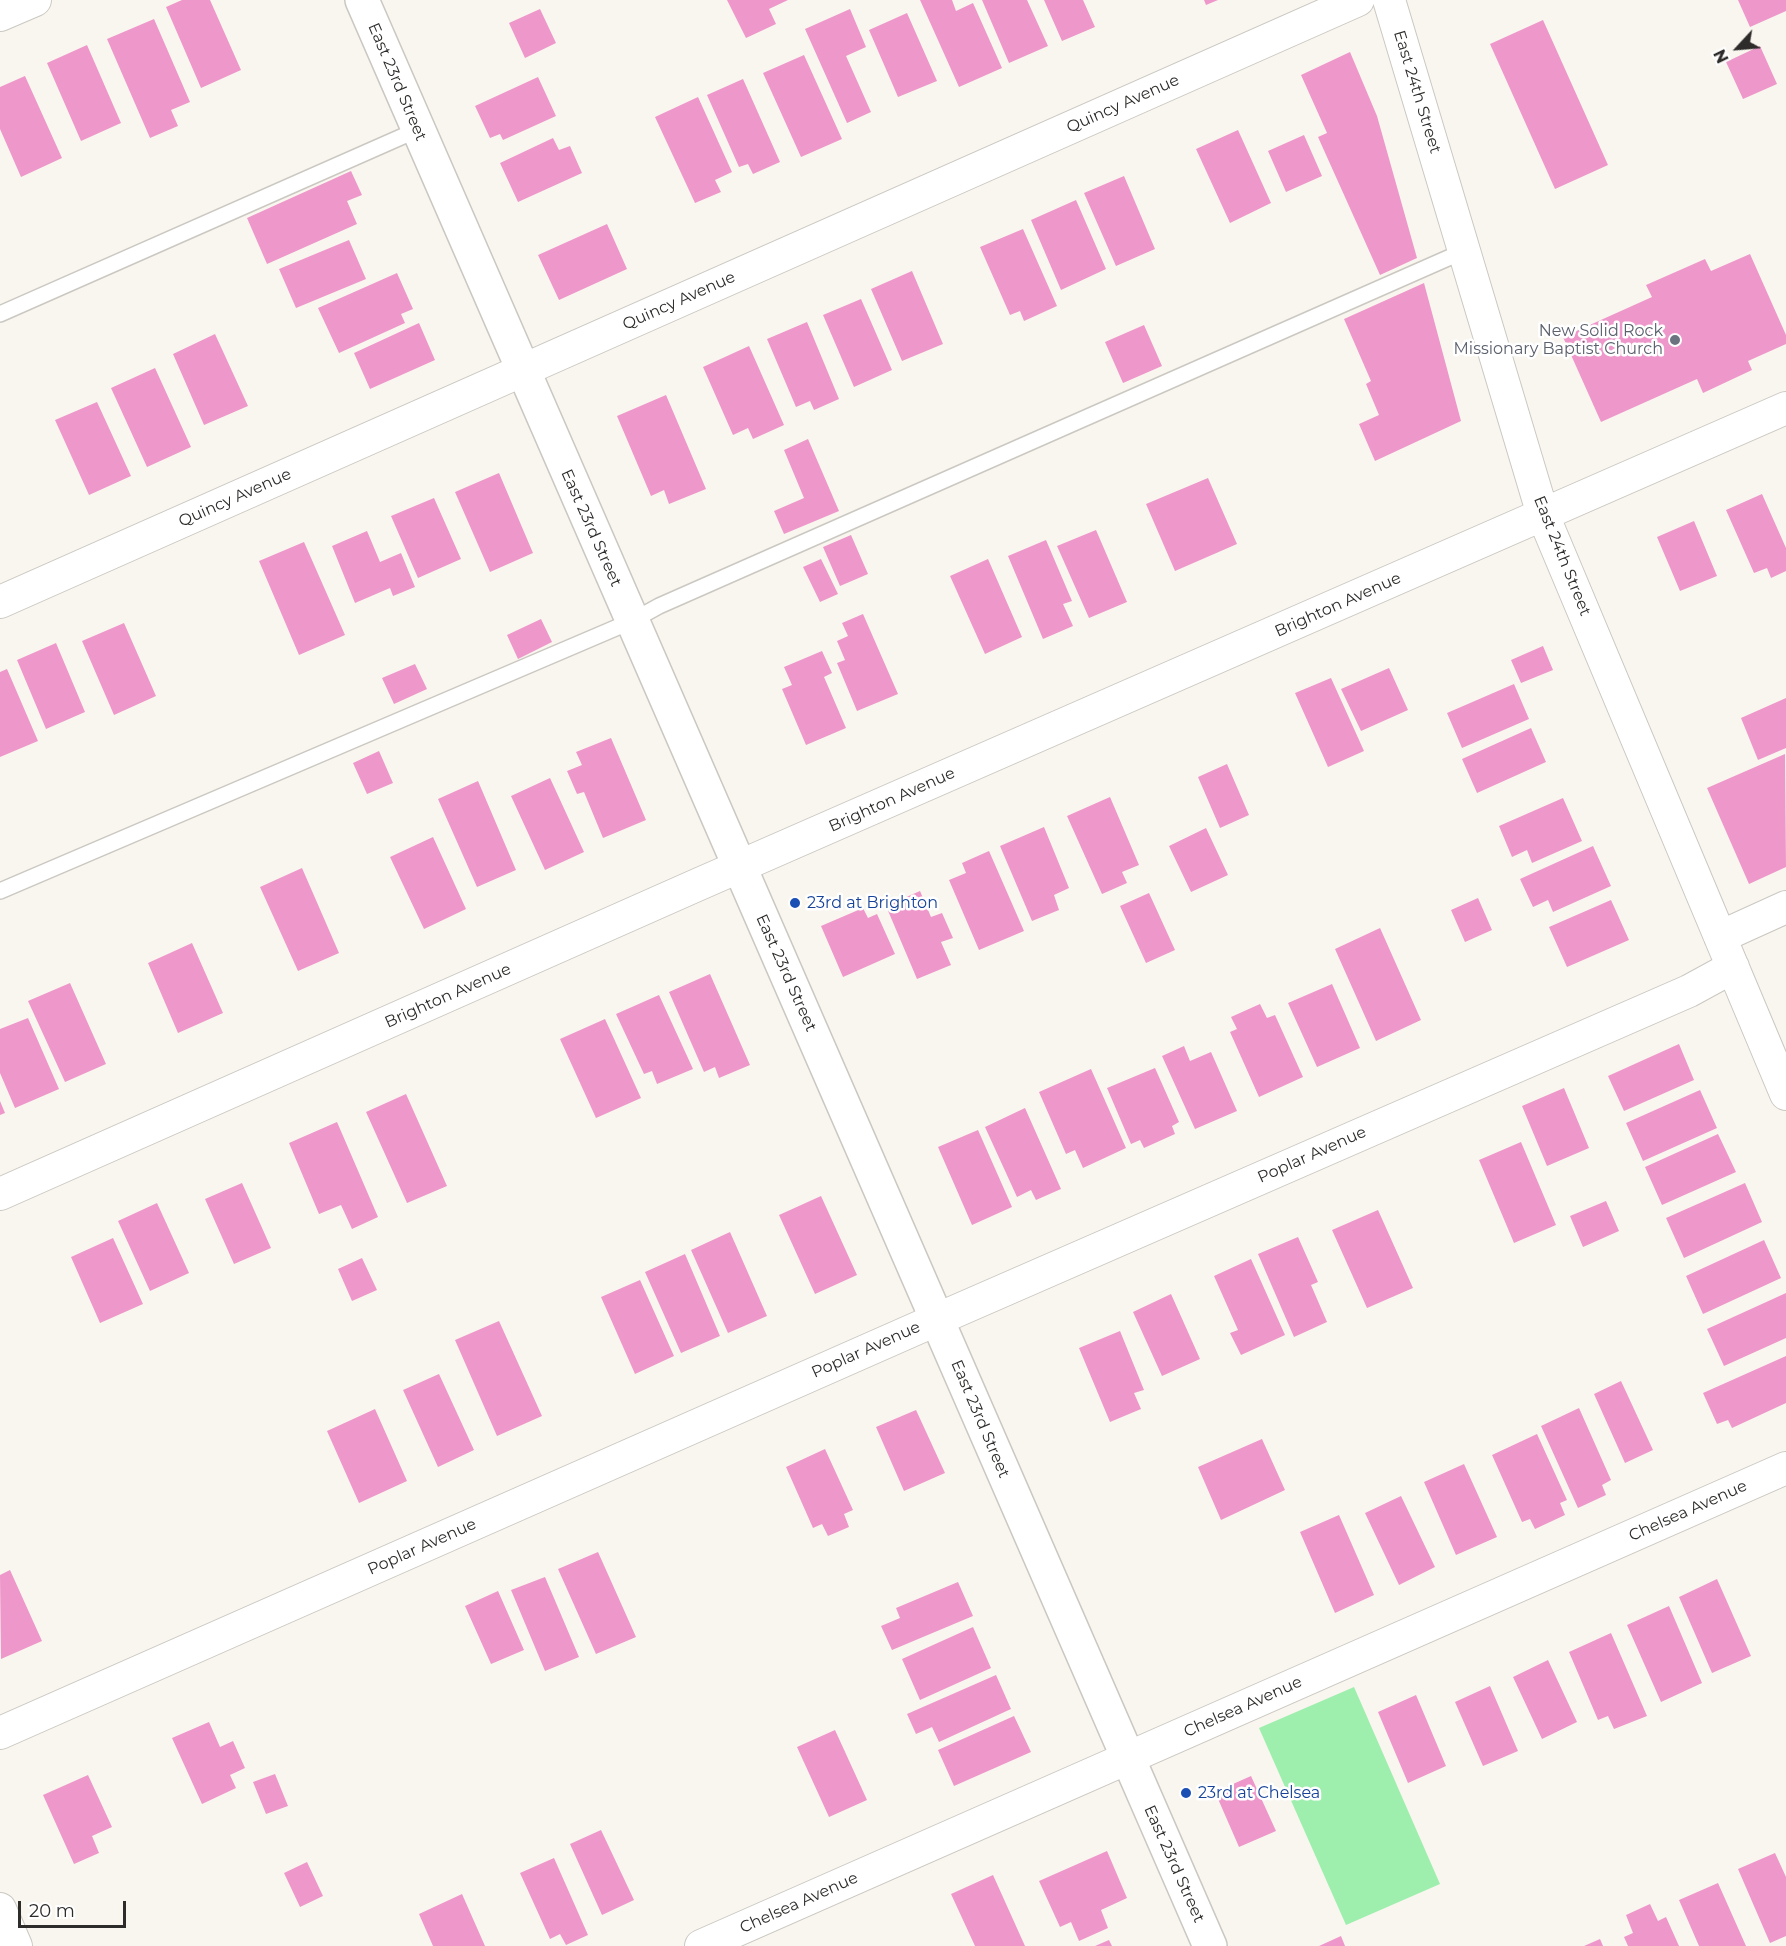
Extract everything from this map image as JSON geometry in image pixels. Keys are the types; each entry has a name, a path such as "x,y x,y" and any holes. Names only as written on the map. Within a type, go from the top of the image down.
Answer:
{"main road":[{"name":"East 23rd Street","path":"362,0 938,1319 1126,1758 1210,1946"}],"street":[{"path":"0,15 35,0"},
{"name":"Quincy Avenue","path":"0,602 1358,0"},
{"name":"East 24th Street","path":"1389,0 1543,515 1786,1094"},
{"name":"Brighton Avenue","path":"0,1194 1786,408"},
{"path":"1720,937 1786,907"},
{"name":"Poplar Avenue","path":"0,1733 1689,991 1733,967"},
{"name":"Chelsea Avenue","path":"701,1946 1786,1468"},
{"path":"0,1909 16,1946"}],"lane":[{"path":"0,314 417,130"},
{"path":"0,891 632,621 659,606 1464,251"}],"green space":[{"path":"1354,1687 1440,1884 1346,1925 1259,1728"}],"building":[{"path":"182,0 210,0 241,70 201,88 166,7"},
{"path":"727,0 788,0 769,9 776,24 746,38"},
{"path":"920,0 952,0 956,11 973,3 1002,68 959,87"},
{"path":"982,0 1027,0 1048,46 1009,63"},
{"path":"1044,0 1083,0 1095,27 1062,41"},
{"path":"1204,0 1218,0 1206,5"},
{"path":"1738,0 1786,0 1786,11 1750,27"},
{"path":"540,9 556,43 525,58 509,23"},
{"path":"850,9 866,47 846,56 871,112 847,123 805,29"},
{"path":"907,13 937,81 898,97 869,30"},
{"path":"154,19 190,102 171,110 178,126 150,138 107,39"},
{"path":"1543,20 1608,165 1555,189 1490,44"},
{"path":"87,45 121,123 81,141 47,63"},
{"path":"1760,46 1777,84 1743,99 1726,62"},
{"path":"1350,52 1377,116 1417,258 1380,275 1318,137 1327,133 1301,75"},
{"path":"804,55 842,139 801,157 763,73"},
{"path":"25,76 62,158 21,177 0,129 0,87"},
{"path":"538,77 556,116 503,140 500,134 490,138 475,106"},
{"path":"743,79 780,162 753,174 748,164 739,167 707,95"},
{"path":"698,97 732,172 715,180 721,192 695,203 655,117"},
{"path":"1238,130 1271,203 1230,223 1196,149"},
{"path":"1304,135 1322,176 1286,192 1268,151"},
{"path":"553,138 559,150 570,146 582,173 518,202 500,163"},
{"path":"351,171 362,195 347,201 357,224 267,264 247,218"},
{"path":"1124,176 1155,249 1116,266 1084,193"},
{"path":"1076,200 1106,269 1061,290 1031,220"},
{"path":"607,224 627,269 559,300 538,255"},
{"path":"1023,229 1057,306 1024,321 1020,311 1010,315 980,247"},
{"path":"349,240 366,279 296,308 279,269"},
{"name":"New Solid Rock Missionary Baptist Church","path":"1750,254 1786,335 1786,344 1748,361 1752,370 1703,393 1697,379 1601,422 1563,337 1652,297 1646,285 1705,259 1711,271"},
{"path":"912,271 943,344 902,361 871,289"},
{"path":"397,273 413,309 401,314 405,323 339,353 318,308"},
{"path":"1424,283 1461,421 1375,461 1359,424 1379,415 1366,384 1371,381 1344,319"},
{"path":"861,299 892,370 854,387 823,315"},
{"path":"807,322 839,399 814,410 810,401 796,407 767,339"},
{"path":"419,323 435,360 370,389 354,353"},
{"path":"1144,325 1162,366 1123,383 1105,342"},
{"path":"215,334 248,406 204,425 173,354"},
{"path":"749,346 784,425 753,439 748,428 733,435 703,367"},
{"path":"155,368 191,447 147,467 111,388"},
{"path":"666,395 706,489 669,504 664,490 651,496 617,416"},
{"path":"97,402 131,476 89,495 55,420"},
{"path":"808,439 839,511 784,534 774,511 804,498 784,450"},
{"path":"499,473 533,553 490,572 455,492"},
{"path":"1208,478 1237,544 1175,571 1146,504"},
{"path":"1762,494 1786,548 1786,571 1771,578 1767,568 1754,573 1726,510"},
{"path":"434,498 461,559 418,578 391,516"},
{"path":"1694,521 1717,576 1680,591 1657,537"},
{"path":"1096,530 1127,602 1089,618 1057,546"},
{"path":"367,531 380,562 401,553 415,587 393,596 390,588 355,603 332,546"},
{"path":"851,535 868,574 840,586 823,547"},
{"path":"1046,540 1072,601 1063,604 1073,626 1043,639 1008,556"},
{"path":"304,542 345,635 299,655 259,561"},
{"path":"821,559 838,594 820,602 803,567"},
{"path":"988,559 1022,637 985,654 950,576"},
{"path":"863,614 898,694 857,711 837,663 845,660 837,641 848,636 842,623"},
{"path":"541,619 552,642 518,659 507,635"},
{"path":"124,623 156,696 114,715 82,641"},
{"path":"56,643 85,712 46,729 17,660"},
{"path":"1543,646 1553,670 1521,683 1511,660"},
{"path":"822,651 832,673 824,677 846,728 806,745 782,689 792,685 784,667"},
{"path":"415,664 427,689 394,704 382,678"},
{"path":"1389,668 1408,710 1361,731 1341,689"},
{"path":"7,669 38,741 0,757 0,672"},
{"path":"1331,678 1364,751 1328,767 1295,693"},
{"path":"1514,684 1529,719 1462,748 1447,713"},
{"path":"1786,698 1786,748 1758,760 1741,718"},
{"path":"1531,728 1546,762 1477,793 1462,759"},
{"path":"611,738 646,820 603,838 584,792 577,794 567,771 582,765 576,752"},
{"path":"379,751 393,783 367,794 353,763"},
{"path":"1785,754 1786,867 1749,884 1707,788"},
{"path":"1227,764 1249,815 1220,828 1198,777"},
{"path":"550,778 584,852 545,870 511,796"},
{"path":"478,781 516,870 477,887 438,799"},
{"path":"1110,797 1139,865 1122,872 1127,883 1102,894 1067,816"},
{"path":"1563,798 1582,841 1532,863 1527,850 1512,857 1499,826"},
{"path":"1044,827 1069,888 1054,895 1059,910 1032,921 1000,846"},
{"path":"1206,828 1228,875 1191,892 1169,846"},
{"path":"433,837 466,909 424,929 390,857"},
{"path":"1593,846 1611,886 1553,912 1548,900 1533,907 1520,879"},
{"path":"989,851 1024,931 979,950 949,880 966,873 962,863"},
{"path":"302,868 339,953 298,971 260,887"},
{"path":"920,891 931,917 942,913 953,938 941,942 951,965 917,979 886,906"},
{"path":"1149,893 1175,950 1146,963 1120,906"},
{"path":"1478,898 1492,930 1465,942 1451,910"},
{"path":"1611,900 1629,940 1567,967 1549,927"},
{"path":"863,908 868,918 877,914 895,954 843,977 821,926"},
{"path":"1380,928 1421,1020 1376,1041 1335,949"},
{"path":"192,943 223,1013 178,1033 148,963"},
{"path":"710,974 750,1065 719,1078 715,1067 704,1072 669,992"},
{"path":"70,983 106,1064 65,1082 28,1001"},
{"path":"1332,984 1360,1048 1317,1067 1288,1003"},
{"path":"659,995 693,1069 657,1084 652,1071 644,1074 616,1014"},
{"path":"1260,1004 1267,1018 1275,1015 1303,1077 1259,1097 1230,1032 1237,1029 1231,1017"},
{"path":"28,1018 59,1089 15,1108 0,1073 0,1029"},
{"path":"605,1019 641,1098 596,1118 560,1039"},
{"path":"1679,1044 1694,1080 1624,1111 1608,1076"},
{"path":"1184,1046 1190,1061 1211,1052 1237,1111 1195,1129 1162,1056"},
{"path":"1155,1068 1179,1122 1172,1126 1175,1134 1144,1148 1140,1140 1131,1144 1107,1088"},
{"path":"1091,1069 1126,1148 1083,1168 1075,1150 1066,1154 1039,1092"},
{"path":"1564,1088 1589,1148 1547,1166 1522,1106"},
{"path":"1700,1090 1717,1128 1643,1161 1626,1123"},
{"path":"406,1094 447,1186 407,1203 366,1112"},
{"path":"0,1101 5,1113 0,1115"},
{"path":"1025,1108 1061,1189 1036,1200 1031,1190 1017,1197 985,1127"},
{"path":"337,1122 378,1217 352,1229 341,1205 319,1214 289,1143"},
{"path":"978,1130 1012,1207 972,1225 938,1147"},
{"path":"1718,1134 1736,1172 1662,1205 1645,1167"},
{"path":"1521,1142 1556,1225 1514,1243 1479,1160"},
{"path":"242,1183 271,1248 234,1264 205,1199"},
{"path":"1745,1183 1762,1222 1684,1258 1666,1218"},
{"path":"821,1196 857,1275 815,1294 779,1215"},
{"path":"1606,1201 1619,1231 1583,1247 1570,1216"},
{"path":"157,1203 189,1273 150,1291 118,1221"},
{"path":"1378,1210 1413,1288 1367,1308 1332,1230"},
{"path":"730,1232 767,1316 728,1333 691,1250"},
{"path":"1298,1237 1318,1282 1311,1285 1327,1322 1294,1337 1258,1254"},
{"path":"113,1238 143,1304 100,1323 71,1257"},
{"path":"1764,1240 1781,1278 1703,1314 1686,1276"},
{"path":"685,1254 720,1336 681,1353 645,1272"},
{"path":"362,1258 377,1290 352,1301 338,1269"},
{"path":"1251,1259 1285,1335 1241,1355 1230,1333 1238,1330 1214,1276"},
{"path":"640,1280 674,1356 635,1374 601,1297"},
{"path":"1786,1293 1786,1338 1724,1366 1707,1329"},
{"path":"1171,1294 1200,1359 1162,1376 1133,1312"},
{"path":"499,1321 542,1416 497,1436 455,1340"},
{"path":"1120,1331 1144,1390 1134,1393 1141,1409 1110,1422 1079,1348"},
{"path":"1786,1356 1786,1403 1732,1428 1728,1420 1717,1424 1703,1393"},
{"path":"439,1374 474,1450 438,1467 403,1390"},
{"path":"1621,1381 1653,1450 1625,1463 1594,1394"},
{"path":"1579,1408 1611,1480 1602,1485 1606,1495 1578,1508 1541,1426"},
{"path":"375,1409 407,1481 359,1503 327,1431"},
{"path":"916,1410 945,1473 904,1491 876,1427"},
{"path":"1537,1434 1567,1500 1560,1503 1565,1515 1535,1529 1530,1519 1522,1522 1492,1455"},
{"path":"1262,1439 1285,1490 1221,1520 1198,1467"},
{"path":"825,1449 853,1510 844,1514 849,1527 828,1536 822,1524 813,1528 786,1467"},
{"path":"1464,1464 1497,1537 1456,1555 1424,1482"},
{"path":"1401,1496 1435,1567 1399,1585 1365,1513"},
{"path":"1339,1515 1374,1595 1335,1613 1300,1532"},
{"path":"598,1552 636,1637 596,1654 558,1569"},
{"path":"10,1570 42,1641 1,1659 0,1575"},
{"path":"545,1577 579,1657 545,1671 511,1590"},
{"path":"1717,1579 1751,1656 1712,1673 1679,1597"},
{"path":"958,1582 973,1616 892,1650 881,1626 900,1618 896,1608"},
{"path":"498,1591 524,1650 491,1664 465,1606"},
{"path":"1669,1606 1702,1683 1661,1702 1627,1625"},
{"path":"973,1627 991,1668 920,1700 902,1659"},
{"path":"1611,1633 1647,1716 1614,1729 1608,1716 1598,1720 1569,1652"},
{"path":"1548,1660 1577,1722 1542,1739 1513,1677"},
{"path":"996,1675 1011,1709 939,1742 932,1727 916,1734 907,1714"},
{"path":"1490,1686 1518,1751 1483,1766 1455,1702"},
{"path":"1416,1695 1446,1766 1408,1783 1378,1712"},
{"path":"1014,1716 1031,1752 954,1786 938,1750"},
{"path":"209,1722 220,1747 233,1741 245,1768 230,1775 236,1788 202,1804 172,1738"},
{"path":"835,1730 867,1800 829,1817 797,1747"},
{"path":"275,1774 288,1806 266,1814 253,1782"},
{"path":"88,1775 112,1827 92,1836 99,1853 74,1864 43,1795"},
{"path":"1251,1776 1276,1831 1239,1847 1215,1792"},
{"path":"601,1830 634,1900 602,1915 570,1844"},
{"path":"1107,1851 1127,1898 1101,1910 1108,1928 1079,1941 1071,1922 1060,1927 1039,1881"},
{"path":"1775,1853 1786,1877 1786,1936 1770,1943 1738,1869"},
{"path":"554,1858 588,1935 566,1945 560,1934 550,1939 520,1873"},
{"path":"307,1862 323,1896 300,1907 284,1873"},
{"path":"993,1875 1025,1946 975,1946 951,1894"},
{"path":"1718,1883 1746,1946 1699,1946 1679,1900"},
{"path":"462,1894 485,1946 433,1946 419,1914"},
{"path":"1650,1904 1658,1921 1666,1917 1679,1946 1628,1946 1624,1937 1633,1933 1626,1915"},
{"path":"1341,1936 1345,1946 1319,1946"},
{"path":"1600,1939 1603,1946 1584,1946"},
{"path":"1109,1940 1112,1946 1095,1946"}],"place":[{"name":"New Solid Rock Missionary Baptist Church","path":"1675,340"},
{"name":"23rd at Brighton","path":"795,903"},
{"name":"23rd at Chelsea","path":"1186,1793"}]}
